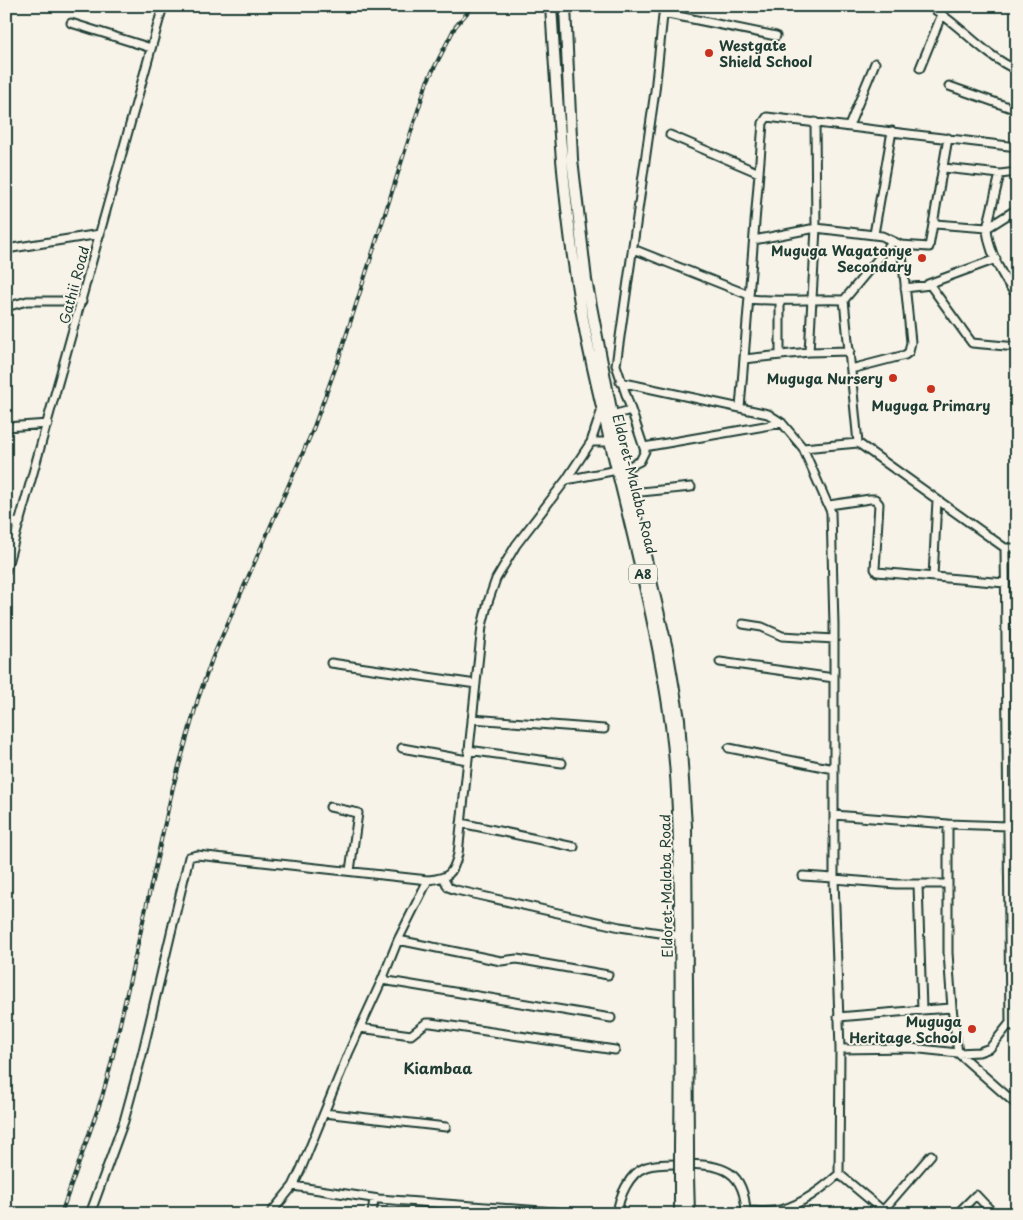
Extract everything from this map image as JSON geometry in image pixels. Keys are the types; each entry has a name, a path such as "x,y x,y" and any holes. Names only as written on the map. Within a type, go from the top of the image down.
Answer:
{"highway":[{"name":"Eldoret-Malaba Road","path":"551,6 562,159 571,244 587,339 659,649 672,728 679,800 684,1148"},
{"name":"Eldoret-Malaba Road","path":"565,6 572,159 580,241 612,416 667,648 679,719 684,773 684,1148"},
{"name":"A8","path":"680,1214 684,1178 684,1148"},
{"name":"A8","path":"684,1178 689,1214"}],"street":[{"name":"Gathii Road","path":"6,570 163,6"},
{"path":"929,6 942,14 996,58 1017,70"},
{"path":"632,466 644,456 644,447 620,382 616,365 655,92 664,10 776,36"},
{"path":"920,68 942,14"},
{"path":"71,23 151,48"},
{"path":"849,126 875,63"},
{"path":"949,86 1017,110"},
{"path":"740,408 763,123 767,117 1017,147"},
{"path":"809,352 816,228 815,122"},
{"path":"874,234 892,131"},
{"path":"670,136 759,173"},
{"path":"754,240 816,228 874,234 901,245 930,248 948,138"},
{"path":"944,168 1000,174 1017,172"},
{"path":"1000,174 987,228 988,236 996,259 1015,290"},
{"path":"935,224 987,228 1017,209"},
{"path":"6,249 100,234"},
{"path":"858,443 844,300 892,242"},
{"path":"851,369 906,355 909,352 911,342 901,245"},
{"path":"633,249 749,297 780,302 812,299 844,300"},
{"path":"906,288 928,284 996,259"},
{"path":"928,284 970,342 984,346 1017,347"},
{"path":"6,307 27,301 82,300"},
{"path":"780,302 780,355"},
{"path":"744,359 809,352 850,352"},
{"path":"620,382 768,414 782,423 803,448 829,505 834,639 834,878 840,1049 839,1174 883,1213 931,1155"},
{"path":"90,1214 124,1121 142,1055 189,857 196,855 428,880 444,879 452,871 456,864 462,823 482,626 496,579 516,544 566,480 591,442 602,406"},
{"path":"612,416 631,410"},
{"path":"644,447 782,423"},
{"path":"6,427 48,424"},
{"path":"591,442 610,442"},
{"path":"803,448 858,443 1005,548 1017,548"},
{"path":"566,480 612,470"},
{"path":"631,493 692,487"},
{"path":"829,505 875,499 879,504 875,570 1006,583"},
{"path":"934,577 938,500"},
{"path":"6,523 20,522"},
{"path":"840,1049 911,1048 958,1053 985,1051 1010,1024 1013,994 1009,883 1005,548"},
{"path":"743,624 762,627 782,636 834,639"},
{"path":"720,662 834,678"},
{"path":"331,663 476,684"},
{"path":"472,719 604,729"},
{"path":"402,748 467,760"},
{"path":"729,748 834,769"},
{"path":"468,750 562,763"},
{"path":"1008,774 1017,774"},
{"path":"330,807 358,813 350,871"},
{"path":"834,815 948,824 1008,826"},
{"path":"462,823 574,847"},
{"path":"948,824 952,1008 958,1053 1017,1105"},
{"path":"803,876 918,884 948,884"},
{"path":"444,879 448,886 456,890 620,927 680,936"},
{"path":"270,1214 293,1186 398,940 428,880"},
{"path":"1009,883 1017,882"},
{"path":"918,884 922,1010"},
{"path":"398,940 501,961 517,959 608,975"},
{"path":"382,980 611,1018"},
{"path":"838,1017 952,1008"},
{"path":"360,1028 411,1035 426,1023 431,1023 615,1050"},
{"path":"1010,1024 1017,1029"},
{"path":"324,1113 446,1127"},
{"path":"617,1214 622,1194 631,1179 646,1167 693,1164 716,1166 730,1172 740,1184 744,1195 746,1212 775,1213 818,1192 839,1174"},
{"path":"293,1186 374,1199 492,1211 581,1214"},
{"path":"957,1214 976,1195 994,1214"},
{"path":"372,1214 374,1199"}],"railway":[{"path":"61,1214 102,1097 111,1064 173,787 198,699 212,659 312,432 338,361 427,82 455,27 473,6"}],"place":[{"name":"Westgate Shield School","path":"709,53"},
{"name":"Muguga Wagatonye Secondary","path":"922,258"},
{"name":"Muguga Nursery","path":"893,378"},
{"name":"Muguga Primary","path":"931,389"},
{"name":"Muguga Heritage School","path":"972,1029"}],"district":[{"name":"Kiambaa","path":"438,1067"}]}
